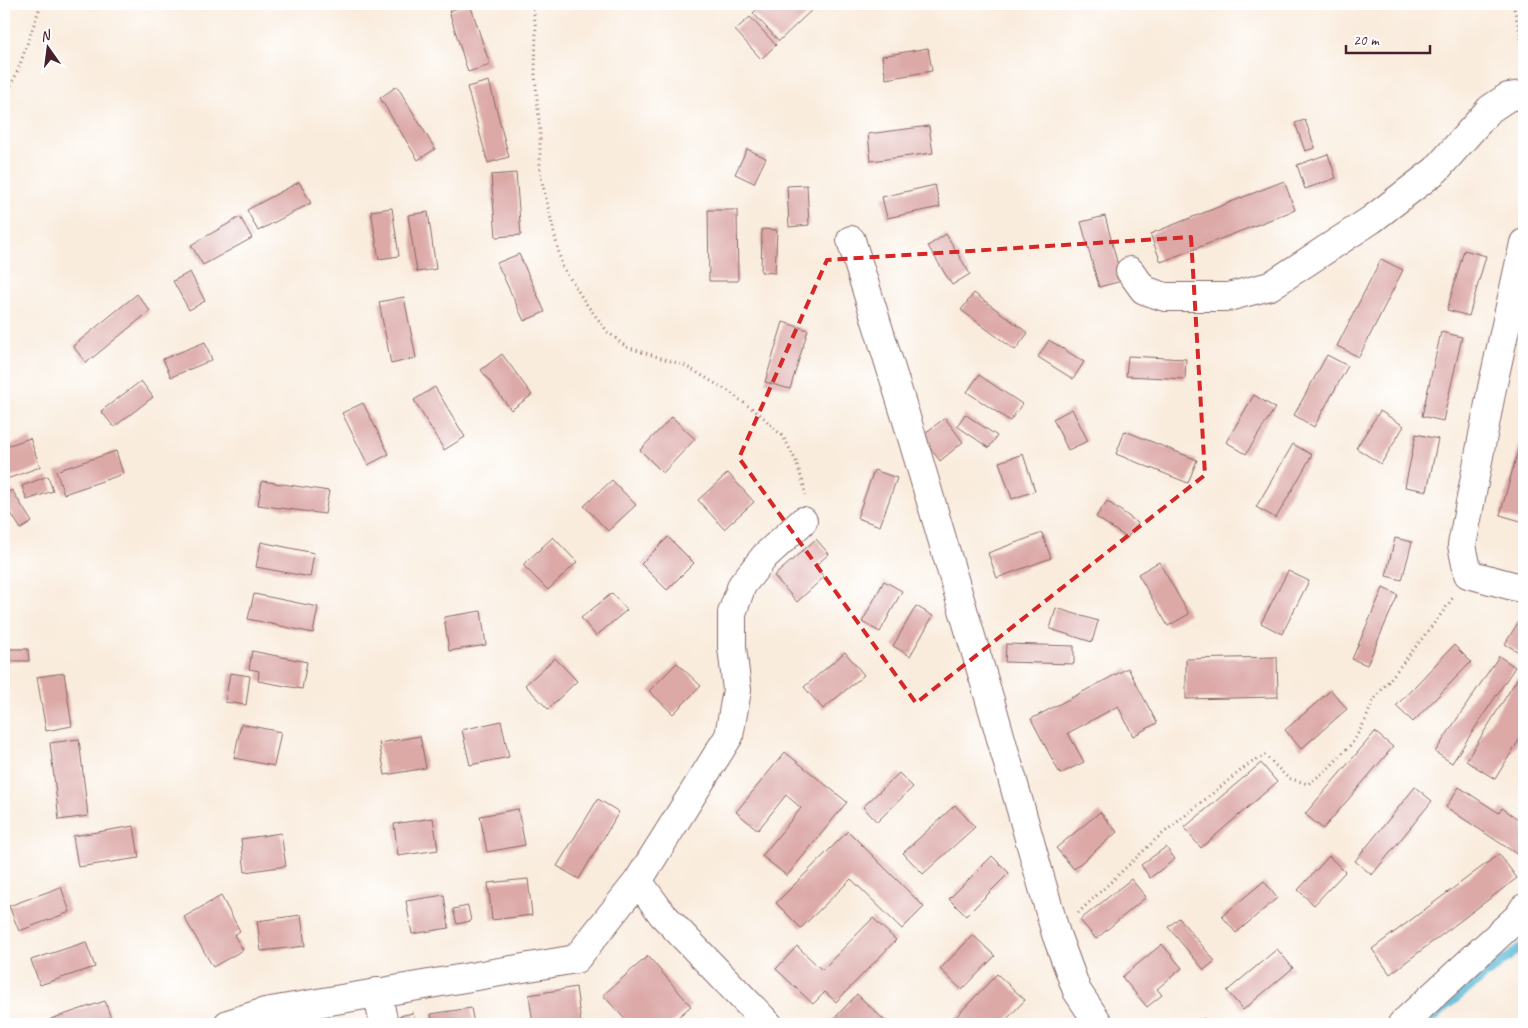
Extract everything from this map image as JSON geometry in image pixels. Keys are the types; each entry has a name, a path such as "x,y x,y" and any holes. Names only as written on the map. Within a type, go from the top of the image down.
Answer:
{"street":[{"path":"1130,271 1144,290 1165,296 1228,297 1270,286 1364,225 1436,170 1490,109 1508,96 1521,95 1524,97"},
{"path":"852,240 988,695 1056,934 1077,991 1099,1024"},
{"path":"1524,243 1492,388 1462,545 1468,574 1524,589"},
{"path":"228,1024 265,1012 576,959 638,881 730,736 736,690 732,648 732,613 742,585 765,556 803,521"},
{"path":"638,881 662,914 768,1024"},
{"path":"1402,1024 1513,922 1524,908"},
{"path":"377,992 384,1024"}],"path":[{"path":"4,99 17,73 41,4"},
{"path":"533,4 536,31 534,74 540,132 540,173 562,266 597,319 608,332 626,347 684,365 728,391 756,411 784,438 796,461 804,486 806,508 803,521"},
{"path":"1513,4 1522,37 1524,64"},
{"path":"1056,934 1155,840 1249,764 1265,755 1288,778 1308,784 1328,769 1354,741 1366,720 1373,701 1442,614 1468,574"}],"highlighted area":[{"path":"1191,237 1205,475 916,703 739,458 827,260"}],"building":[{"path":"470,4 490,65 468,72 449,11"},
{"path":"763,4 818,4 779,41 753,13"},
{"path":"750,17 776,45 761,59 735,30"},
{"path":"928,48 932,71 886,79 882,56"},
{"path":"489,81 509,157 488,163 467,87"},
{"path":"397,86 435,149 418,160 380,98"},
{"path":"1305,120 1315,148 1305,151 1295,123"},
{"path":"929,126 933,153 871,161 868,134"},
{"path":"747,149 766,158 754,183 735,174"},
{"path":"1328,154 1336,178 1305,189 1297,165"},
{"path":"516,173 521,235 496,237 491,175"},
{"path":"1284,181 1295,210 1161,262 1150,234"},
{"path":"299,182 311,203 258,231 247,210"},
{"path":"807,185 809,225 789,227 787,186"},
{"path":"935,185 940,207 887,218 882,197"},
{"path":"392,208 399,256 379,259 371,211"},
{"path":"708,210 737,210 738,281 709,281"},
{"path":"428,212 436,269 417,272 408,215"},
{"path":"1105,216 1122,281 1099,287 1081,222"},
{"path":"240,217 252,238 203,265 191,245"},
{"path":"762,229 777,230 775,273 761,272"},
{"path":"946,234 970,274 952,285 928,246"},
{"path":"1464,250 1486,256 1469,316 1447,310"},
{"path":"519,254 545,312 524,321 497,263"},
{"path":"1381,259 1403,270 1359,357 1337,346"},
{"path":"190,272 205,301 189,310 173,281"},
{"path":"974,293 1028,333 1015,350 961,310"},
{"path":"137,294 150,311 86,363 73,346"},
{"path":"404,297 416,358 391,364 379,302"},
{"path":"783,322 808,330 790,389 765,382"},
{"path":"1441,332 1462,337 1443,421 1422,416"},
{"path":"1049,340 1084,362 1073,379 1038,357"},
{"path":"205,342 212,360 171,377 163,359"},
{"path":"502,354 532,395 511,410 481,370"},
{"path":"1327,355 1348,366 1314,427 1294,415"},
{"path":"1128,356 1186,359 1185,379 1126,376"},
{"path":"979,375 1022,404 1010,421 967,392"},
{"path":"141,381 153,397 114,427 101,411"},
{"path":"435,387 465,437 444,450 414,400"},
{"path":"1254,395 1275,408 1246,454 1226,442"},
{"path":"363,403 389,454 368,465 342,413"},
{"path":"1072,409 1088,441 1068,450 1053,419"},
{"path":"1380,411 1404,426 1381,464 1356,448"},
{"path":"965,414 997,436 989,448 957,426"},
{"path":"672,417 695,439 663,473 640,450"},
{"path":"945,418 963,442 940,461 921,436"},
{"path":"1524,429 1524,522 1500,515"},
{"path":"1125,431 1197,460 1188,483 1116,454"},
{"path":"1416,434 1438,439 1427,491 1405,487"},
{"path":"30,438 40,467 4,480 4,447"},
{"path":"1293,444 1312,455 1276,518 1256,507"},
{"path":"116,451 123,474 64,494 56,471"},
{"path":"1023,454 1035,491 1012,499 999,462"},
{"path":"874,470 897,478 880,526 857,518"},
{"path":"728,473 754,502 724,529 698,500"},
{"path":"48,476 53,491 27,500 22,486"},
{"path":"612,480 636,505 608,531 584,506"},
{"path":"262,481 329,491 325,514 258,505"},
{"path":"12,490 32,522 21,529 4,502 4,495"},
{"path":"1107,501 1138,523 1127,538 1096,517"},
{"path":"1042,533 1051,558 997,578 988,553"},
{"path":"553,537 577,562 548,590 523,565"},
{"path":"668,537 694,563 667,590 641,564"},
{"path":"1395,538 1412,542 1402,580 1386,576"},
{"path":"816,539 829,554 815,566 824,577 797,602 774,576"},
{"path":"261,542 314,553 310,577 256,567"},
{"path":"1159,562 1189,614 1168,626 1138,574"},
{"path":"1288,571 1309,581 1282,634 1261,623"},
{"path":"884,581 902,591 880,632 862,622"},
{"path":"1383,588 1398,595 1367,665 1352,659"},
{"path":"612,593 627,610 596,636 581,618"},
{"path":"254,594 318,607 313,633 248,619"},
{"path":"916,606 933,616 910,656 893,646"},
{"path":"1056,608 1098,621 1092,642 1050,629"},
{"path":"481,611 486,645 449,651 444,617"},
{"path":"1524,612 1524,655 1505,644"},
{"path":"1006,644 1074,646 1074,664 1005,662"},
{"path":"1454,645 1471,662 1413,722 1396,706"},
{"path":"4,649 28,649 29,661 4,661"},
{"path":"252,651 307,662 302,689 258,681 259,671 249,669"},
{"path":"845,652 864,675 823,709 804,687"},
{"path":"1499,656 1515,667 1452,763 1435,752"},
{"path":"1277,657 1278,697 1186,699 1186,659"},
{"path":"555,658 577,681 548,709 525,685"},
{"path":"677,663 701,686 673,714 649,691"},
{"path":"1128,668 1157,723 1133,736 1118,706 1068,733 1084,762 1060,774 1031,719"},
{"path":"1522,671 1524,673 1524,732 1495,779 1466,761"},
{"path":"64,673 72,726 46,731 37,677"},
{"path":"230,673 250,676 246,705 225,702"},
{"path":"1331,690 1347,709 1301,749 1285,730"},
{"path":"501,721 509,757 470,765 462,730"},
{"path":"241,724 281,732 274,766 234,758"},
{"path":"1375,732 1393,747 1323,829 1305,814"},
{"path":"420,736 426,768 385,775 379,743"},
{"path":"79,739 88,816 59,820 50,743"},
{"path":"785,752 847,802 787,876 762,856 801,808 786,795 758,830 736,812"},
{"path":"1261,763 1277,782 1201,848 1184,828"},
{"path":"899,773 913,787 877,822 863,807"},
{"path":"1415,787 1432,801 1372,875 1355,861"},
{"path":"1459,787 1499,813 1502,808 1524,823 1524,859 1446,807"},
{"path":"598,799 619,812 579,879 557,866"},
{"path":"955,805 975,827 923,874 903,853"},
{"path":"518,809 525,845 487,852 480,816"},
{"path":"1100,812 1117,832 1074,869 1056,848"},
{"path":"433,818 438,850 398,856 394,824"},
{"path":"134,826 139,858 78,867 73,836"},
{"path":"848,831 924,907 902,929 851,879 801,928 776,903"},
{"path":"281,833 286,866 245,872 241,839"},
{"path":"1166,847 1175,859 1150,878 1141,865"},
{"path":"1499,854 1517,878 1390,974 1372,949"},
{"path":"992,856 1009,873 966,916 949,899"},
{"path":"1329,856 1345,872 1314,905 1298,890"},
{"path":"528,879 532,915 492,920 488,883"},
{"path":"1131,879 1146,897 1096,939 1080,920"},
{"path":"1264,881 1277,898 1236,933 1222,916"},
{"path":"61,887 70,912 19,931 9,906"},
{"path":"444,895 449,928 412,934 406,901"},
{"path":"221,896 240,931 234,935 243,950 213,967 184,917"},
{"path":"468,906 471,921 457,924 453,909"},
{"path":"301,915 305,946 261,951 257,921"},
{"path":"873,918 896,940 836,1002 825,992 813,1004 776,969 797,946 822,970"},
{"path":"1179,918 1215,961 1204,970 1168,927"},
{"path":"973,935 995,956 962,990 940,969"},
{"path":"86,942 95,967 40,985 31,960"},
{"path":"1162,944 1182,968 1157,989 1162,995 1147,1007 1122,977"},
{"path":"1277,949 1293,968 1243,1010 1227,991"},
{"path":"648,956 691,1006 670,1024 629,1024 603,995"},
{"path":"997,974 1025,1000 1002,1024 949,1024"},
{"path":"576,987 581,1024 533,1024 529,995"},
{"path":"857,994 885,1021 882,1024 834,1024 831,1022"},
{"path":"105,1001 113,1024 52,1024 51,1019"},
{"path":"471,1008 474,1024 433,1024 431,1014"},
{"path":"413,1013 416,1024 401,1024 399,1016"},
{"path":"1204,1018 1209,1024 1196,1024"}],"waterway":[{"path":"1427,1024 1446,1006 1524,945"}]}
